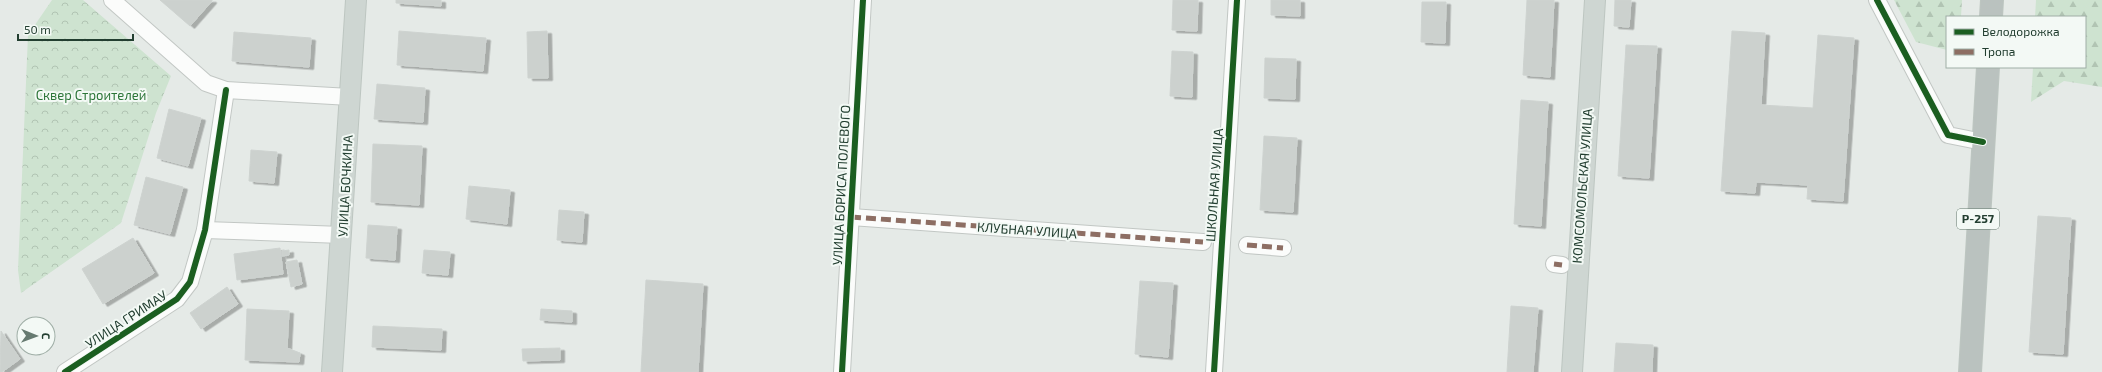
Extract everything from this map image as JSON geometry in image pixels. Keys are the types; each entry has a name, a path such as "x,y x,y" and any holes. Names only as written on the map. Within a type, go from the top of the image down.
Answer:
{"highway":[{"path":"1991,16 1992,0"},
{"name":"Р-257","path":"1970,372 1988,68"}],"main road":[{"name":"УЛИЦА БОЧКИНА","path":"332,372 356,0"},
{"name":"КОМСОМОЛЬСКАЯ УЛИЦА","path":"1572,372 1577,266 1595,0"}],"street":[{"path":"112,0 206,83 226,90 350,97"},
{"name":"УЛИЦА БОРИСА ПОЛЕВОГО","path":"842,372 863,0"},
{"name":"ШКОЛЬНАЯ УЛИЦА","path":"1214,372 1237,0"},
{"path":"1878,0 1948,135 1983,142"},
{"name":"УЛИЦА ГРИМАУ","path":"65,372 177,299 190,282 205,230 226,90"},
{"name":"КЛУБНАЯ УЛИЦА","path":"850,217 1203,242"},
{"path":"205,230 342,235"},
{"path":"1247,245 1283,248"}],"green space":[{"name":"Сквер Строителей","path":"52,0 83,0 171,76 156,113 121,223 21,293 18,270 28,35"},
{"path":"1894,0 1962,0 1961,16 1946,16 1946,50 1916,42"},
{"path":"2036,0 2102,0 2102,87 2064,81 2031,102 2033,68 2086,68 2086,16 2035,16"}],"building":[{"path":"160,0 212,0 212,1 190,26"},
{"path":"396,0 441,0 441,6 396,3"},
{"path":"1173,0 1198,0 1197,31 1172,30"},
{"path":"1271,0 1300,0 1300,16 1271,15"},
{"path":"1527,0 1554,0 1550,77 1523,75"},
{"path":"1615,0 1631,0 1629,27 1614,26"},
{"path":"1422,2 1446,2 1445,43 1421,42"},
{"path":"399,31 486,38 483,71 397,65"},
{"path":"547,31 548,78 528,78 527,32"},
{"path":"1732,31 1765,33 1761,105 1813,108 1818,35 1854,38 1843,201 1807,199 1808,185 1756,182 1755,193 1721,191"},
{"path":"234,32 311,38 309,67 232,61"},
{"path":"1626,45 1657,46 1649,178 1618,176"},
{"path":"1172,51 1193,52 1192,97 1170,96"},
{"path":"1265,58 1296,59 1295,99 1264,98"},
{"path":"377,84 425,88 423,122 374,119"},
{"path":"1521,100 1548,102 1541,226 1514,224"},
{"path":"169,109 201,118 188,166 157,158"},
{"path":"1264,136 1297,138 1293,212 1260,210"},
{"path":"373,144 422,146 419,205 371,202"},
{"path":"251,150 277,152 274,183 249,181"},
{"path":"146,177 183,187 170,234 134,225"},
{"path":"469,186 510,190 507,224 466,219"},
{"path":"559,210 584,212 582,242 557,240"},
{"path":"2038,216 2071,218 2063,354 2029,352"},
{"path":"368,225 397,227 395,260 366,258"},
{"path":"133,238 154,273 103,304 82,269"},
{"path":"280,248 283,274 237,280 234,254"},
{"path":"289,250 289,255 282,256 282,251"},
{"path":"424,250 450,252 448,275 422,273"},
{"path":"297,260 302,284 291,287 286,262"},
{"path":"646,280 703,284 698,372 641,372"},
{"path":"1140,281 1173,283 1168,357 1135,354"},
{"path":"227,287 238,304 201,329 190,313"},
{"path":"1511,306 1538,308 1533,372 1507,372"},
{"path":"247,309 289,311 287,348 300,353 299,362 245,360"},
{"path":"541,309 572,311 572,322 540,320"},
{"path":"373,326 442,329 441,350 372,347"},
{"path":"1,331 16,353 16,356 20,359 0,372"},
{"path":"1616,343 1653,345 1652,372 1614,372"},
{"path":"560,348 560,360 523,361 522,349"}],"marked path":[{"path":"851,217 1203,242"},
{"path":"1247,245 1283,248"},
{"path":"1554,264 1562,265"}],"cycle path":[{"path":"842,372 863,0"},
{"path":"1214,372 1237,0"},
{"path":"1877,0 1948,135 1983,142"},
{"path":"65,372 177,299 190,282 205,230 226,90"}]}
